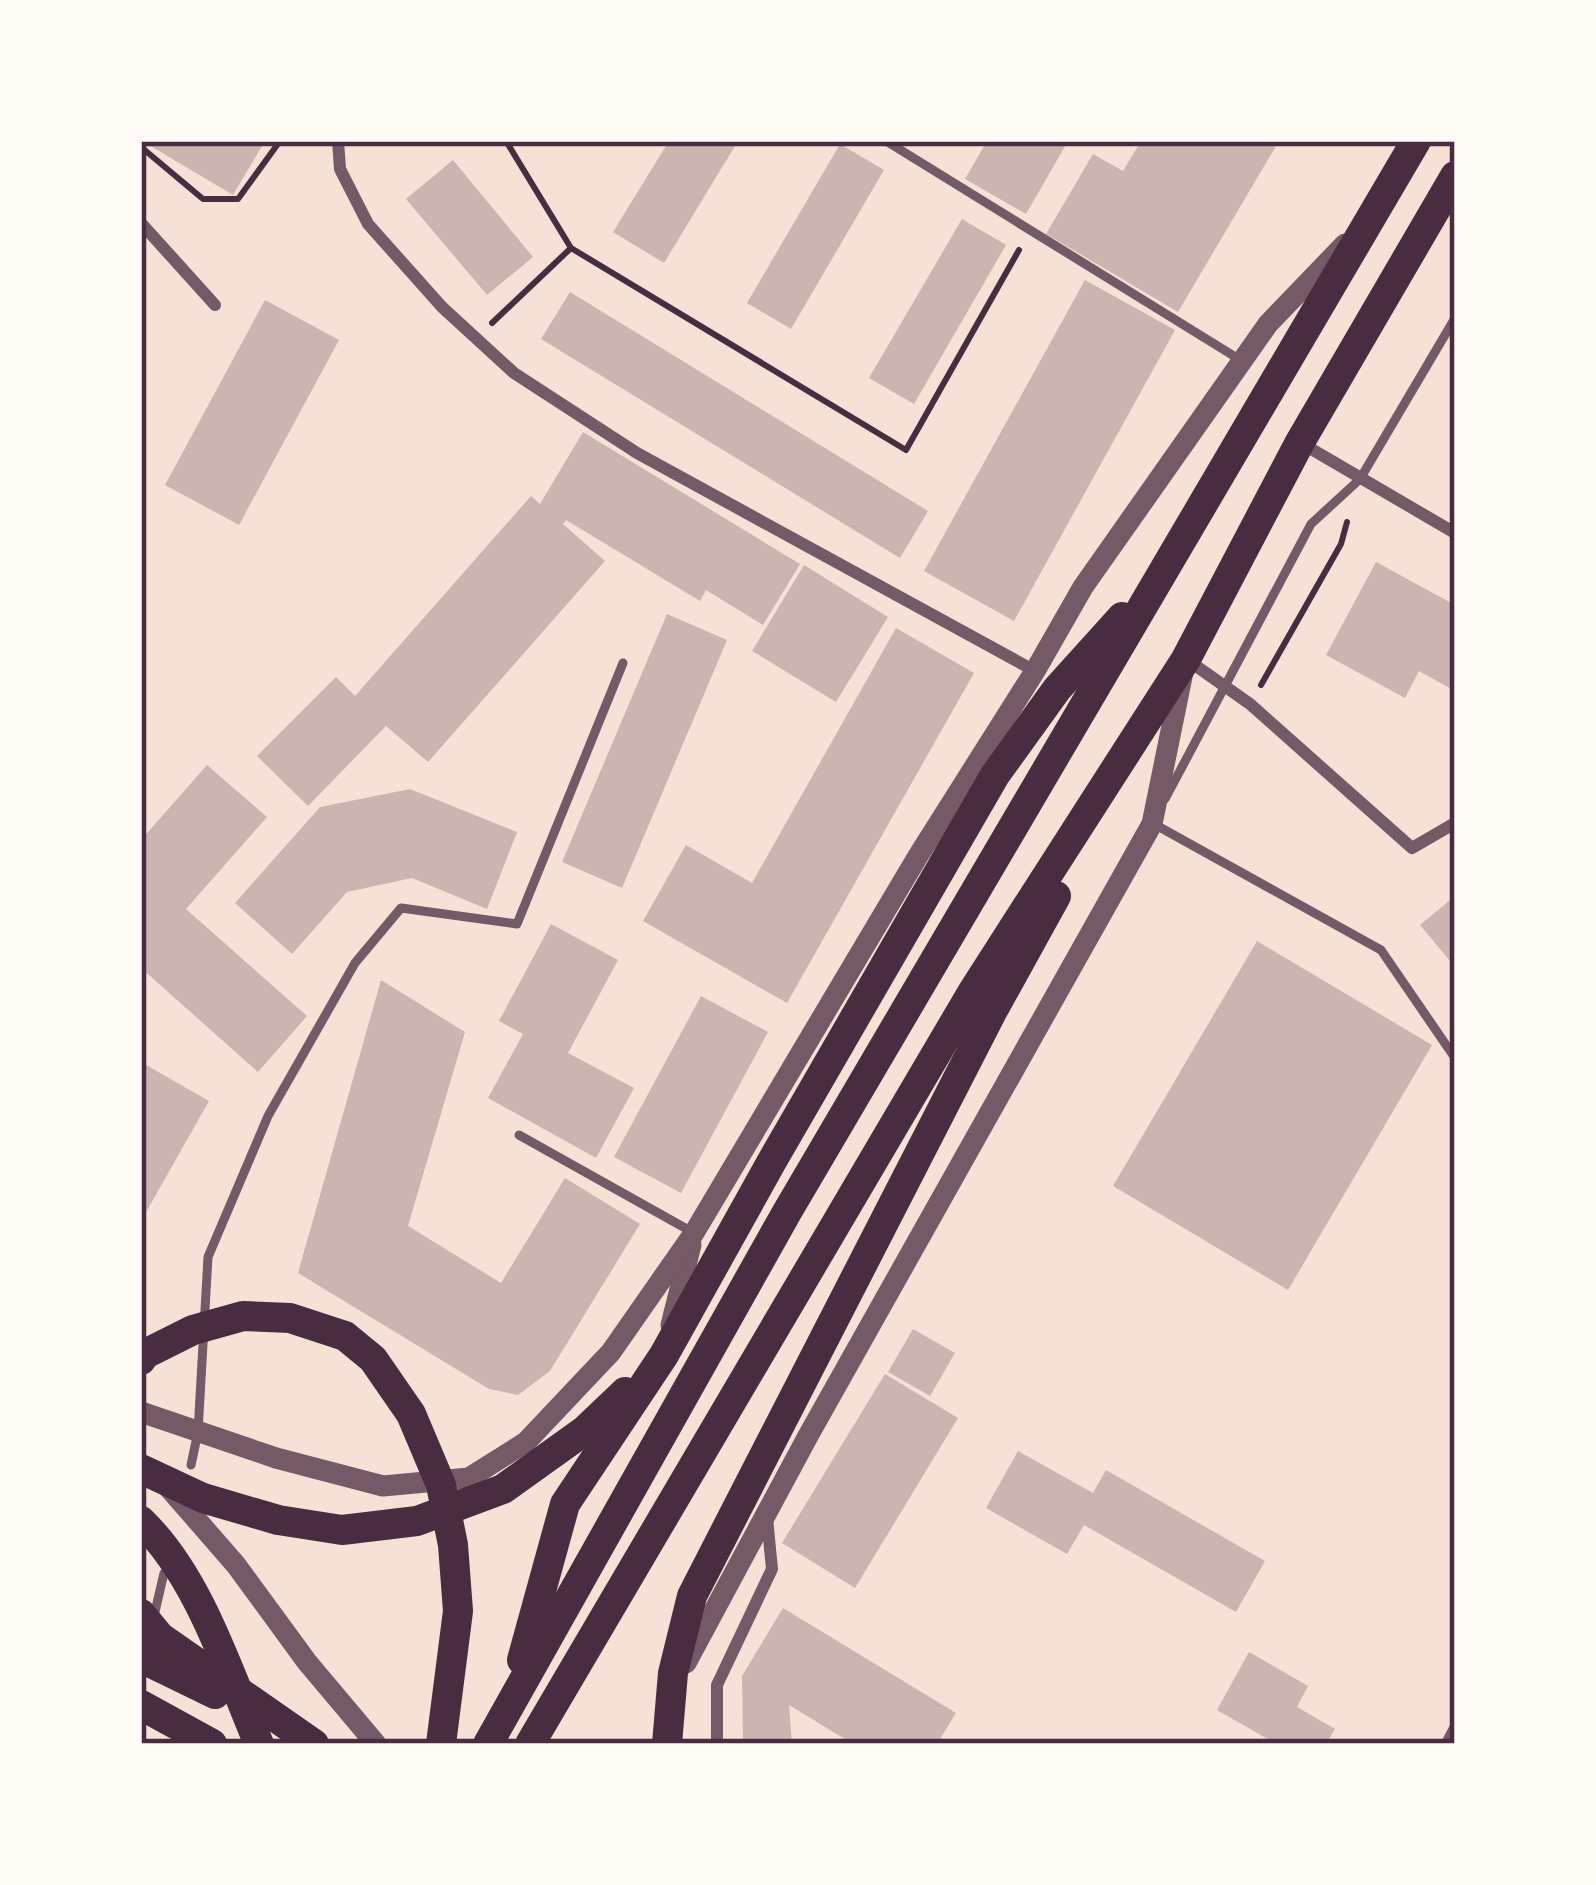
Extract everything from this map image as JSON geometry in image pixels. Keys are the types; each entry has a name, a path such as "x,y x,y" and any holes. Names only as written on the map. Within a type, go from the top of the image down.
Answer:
{"main road":[{"path":"488,1744 787,1212 1416,141"},
{"path":"527,1744 983,1001 1186,659 1300,442 1455,176"},
{"path":"527,1744 520,1668 565,1504 664,1355 995,775 1058,689 1169,566"},
{"path":"665,1744 673,1672 692,1596 983,1001"},
{"path":"141,1360 193,1330 243,1316 290,1318 346,1336 373,1359 411,1414 441,1485 453,1545 458,1611 441,1744"},
{"path":"141,1469 192,1480 278,1520 341,1530 417,1521 503,1489 584,1431 664,1355"},
{"path":"141,1521 164,1544 177,1581 259,1744"},
{"path":"554,1744 644,1554"},
{"path":"141,1614 160,1637 308,1740"},
{"path":"141,1658 308,1740"},
{"path":"141,1705 212,1744"}],"street":[{"path":"338,141 340,169 368,224 442,307 514,373 638,453 1035,671"},
{"path":"141,1412 277,1458 383,1486 470,1478 526,1442 611,1352 694,1233 1083,587 1268,324 1371,218"},
{"path":"141,223 214,305"},
{"path":"1300,442 1455,533"},
{"path":"665,1744 689,1654 1153,824 1186,659 1250,704 1412,848 1455,823"},
{"path":"664,1355 694,1233"},
{"path":"141,1456 236,1564 307,1662 376,1744"},
{"path":"717,1744 717,1685 772,1569 767,1512"}],"lane":[{"path":"886,141 1242,361"},
{"path":"1455,318 1360,479 1311,524 1153,824 1381,950 1455,1058"},
{"path":"192,1480 208,1257 268,1116 355,963 400,908 517,924 622,663"},
{"path":"519,1135 694,1233"},
{"path":"141,1668 177,1581"},
{"path":"1445,1744 1455,1725"}],"path":[{"path":"141,147 203,199 238,199 280,141"},
{"path":"506,141 572,248 905,450 1024,242"},
{"path":"476,338 572,248"},
{"path":"1250,704 1341,544"}],"building":[{"path":"152,141 265,141 233,195 149,145"},
{"path":"669,141 738,141 664,263 613,232"},
{"path":"987,141 1068,141 1026,214 965,179"},
{"path":"1141,141 1279,141 1178,312 1046,234 1093,154 1123,171"},
{"path":"840,144 884,170 791,329 747,303"},
{"path":"453,160 533,257 487,295 406,199"},
{"path":"962,219 1006,245 914,404 869,378"},
{"path":"1085,280 1175,330 1014,621 924,571"},
{"path":"570,292 928,511 900,558 541,339"},
{"path":"265,300 339,340 239,525 165,485"},
{"path":"583,432 800,564 763,625 706,590 700,601 566,520 563,524 605,561 428,762 386,726 308,806 257,756 336,677 355,696 531,496 540,504"},
{"path":"1376,562 1455,605 1455,691 1419,671 1405,698 1326,655"},
{"path":"804,565 888,617 836,702 752,651"},
{"path":"667,614 727,640 622,888 562,862"},
{"path":"896,628 974,673 787,1003 643,921 686,845 752,883"},
{"path":"207,765 267,817 186,909 307,1016 258,1072 141,968 141,840"},
{"path":"410,789 517,832 487,909 412,878 347,892 292,954 235,903 320,807"},
{"path":"1455,896 1455,967 1420,925"},
{"path":"551,924 618,960 568,1053 634,1088 596,1158 488,1098 523,1034 499,1021"},
{"path":"1257,941 1432,1045 1288,1290 1113,1186"},
{"path":"381,980 465,1032 408,1226 501,1283 565,1178 640,1224 550,1371 518,1395 489,1389 298,1273"},
{"path":"701,996 768,1032 681,1193 614,1157"},
{"path":"141,1062 209,1101 141,1221"},
{"path":"913,1329 955,1353 930,1396 888,1372"},
{"path":"885,1374 958,1418 855,1588 782,1543"},
{"path":"1018,1451 1093,1493 1106,1470 1265,1561 1236,1612 1084,1525 1067,1554 986,1508"},
{"path":"783,1608 956,1713 937,1744 853,1744 789,1705 792,1744 743,1744 742,1676"},
{"path":"1249,1652 1308,1686 1297,1707 1335,1729 1326,1744 1272,1744 1217,1710"}]}
